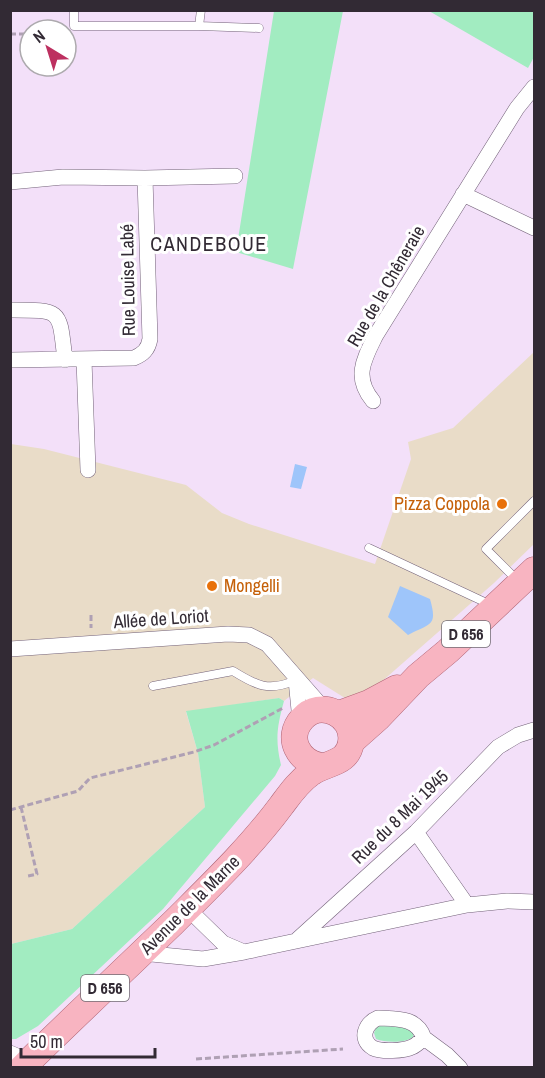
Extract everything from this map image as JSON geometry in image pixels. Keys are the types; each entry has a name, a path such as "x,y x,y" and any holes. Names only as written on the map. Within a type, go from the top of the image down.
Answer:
{"main road":[{"name":"D 656","path":"351,742 378,718 418,676 531,573"},
{"name":"D 656","path":"332,712 369,703 418,676"},
{"path":"332,712 349,726 351,742 349,750 338,762 311,761 295,742 294,713 332,712"},
{"name":"Avenue de la Marne","path":"20,1061 141,953 246,850 298,783 311,761"}],"street":[{"name":"Rue de la Chêneraie","path":"373,401 364,390 361,369 376,335 517,108 534,87"},
{"path":"10,182 63,177 236,176"},
{"name":"Rue Louise Labé","path":"84,360 134,358 143,354 148,346 144,178"},
{"path":"463,194 534,228"},
{"path":"10,310 46,310 57,317 61,323 65,360"},
{"path":"10,360 84,360 88,470"},
{"name":"Allée de Loriot","path":"10,649 228,634 249,635 267,644 296,680 332,712"},
{"path":"294,713 296,680"},
{"name":"Rue du 8 Mai 1945","path":"297,941 416,832 498,747 518,735 534,730"},
{"path":"416,832 467,905"},
{"path":"141,953 203,958 244,952 467,905 507,901 534,902"},
{"path":"188,908 223,943 244,952"},
{"path":"424,1038 447,1054 460,1068"}],"lane":[{"path":"74,10 74,26 259,28"},
{"path":"199,26 201,10"},
{"path":"531,573 486,549 534,501"},
{"path":"369,548 495,607"},
{"path":"153,686 233,671 251,682 268,687 282,686 296,680"}],"path":[{"path":"10,810 78,791 90,778 194,752 294,713"},
{"path":"21,807 37,874 28,876"},
{"path":"196,1059 343,1049"}],"shaded area":[{"path":"534,352 534,544 494,583 371,691 348,700 313,678 284,701 279,698 186,712 198,753 205,807 72,929 11,944 11,444 44,449 186,485 222,513 249,524 375,564 411,459 408,442 453,428"}],"green space":[{"path":"274,11 343,11 293,269 236,252"},
{"path":"429,11 533,11 534,57 528,68"},
{"path":"279,698 284,701 278,733 281,765 275,776 163,909 38,1026 16,1039 11,1039 11,944 72,929 205,807 198,753 186,711"},
{"path":"380,1026 408,1027 414,1033 413,1037 395,1042 376,1039 374,1033"}],"water":[{"path":"295,464 307,467 301,489 290,487"},
{"path":"400,586 430,599 432,608 433,615 430,623 408,635 388,617"}],"place":[{"name":"Pizza Coppola","path":"502,504"},
{"name":"Mongelli","path":"212,586"}],"district":[{"name":"CANDEBOUE","path":"209,244"}]}
